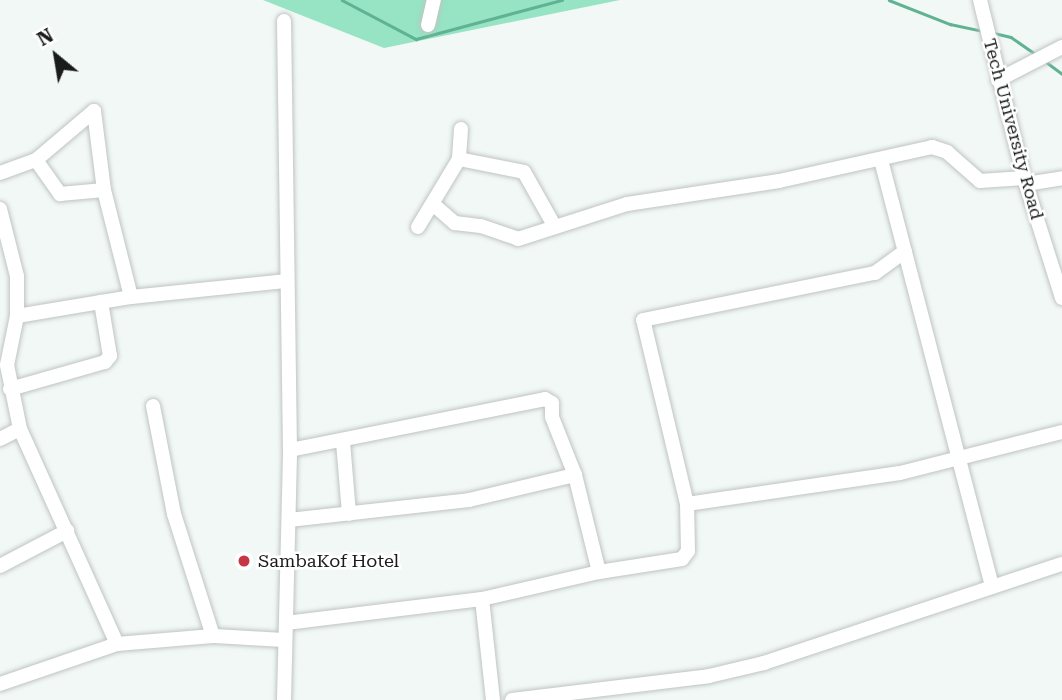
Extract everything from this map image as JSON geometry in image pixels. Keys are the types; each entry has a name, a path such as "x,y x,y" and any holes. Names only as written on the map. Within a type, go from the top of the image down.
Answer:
{"street":[{"path":"428,25 434,0"},
{"name":"Tech University Road","path":"980,0 1025,181 1056,257 1062,298"},
{"path":"284,21 285,281 290,450 284,700"},
{"path":"998,80 1062,47"},
{"path":"0,173 36,160 94,111 104,190 131,297"},
{"path":"418,227 434,205 459,159 461,130"},
{"path":"434,205 455,223 481,226 518,239 627,204 697,196 881,160 932,147 947,152 980,181 1062,178"},
{"path":"459,159 524,172 555,227"},
{"path":"36,160 60,194 104,190"},
{"path":"881,160 992,587"},
{"path":"0,209 17,276 17,316 3,364 20,429 117,644"},
{"path":"286,623 482,599 599,572 682,559 688,551 687,504 643,320 875,273 905,251"},
{"path":"17,316 131,297 285,281"},
{"path":"10,389 105,362 110,356 101,302"},
{"path":"290,450 343,442 545,399 552,403 552,417 575,475 599,572"},
{"path":"153,406 174,514 213,636"},
{"path":"0,439 20,429"},
{"path":"687,504 959,461 1062,432"},
{"path":"343,442 349,514"},
{"path":"289,520 469,500 575,475"},
{"path":"0,566 67,531"},
{"path":"512,700 604,693 709,676 764,663 1062,564"},
{"path":"482,599 493,700"},
{"path":"0,684 117,644 213,636 285,640"}],"green space":[{"path":"263,0 620,0 384,48"}],"waterway":[{"path":"342,0 416,39 562,0"},
{"path":"889,0 950,24 984,31"},
{"path":"994,33 1011,37 1037,55"},
{"path":"1045,61 1062,74"}],"place":[{"name":"SambaKof Hotel","path":"244,561"}]}
